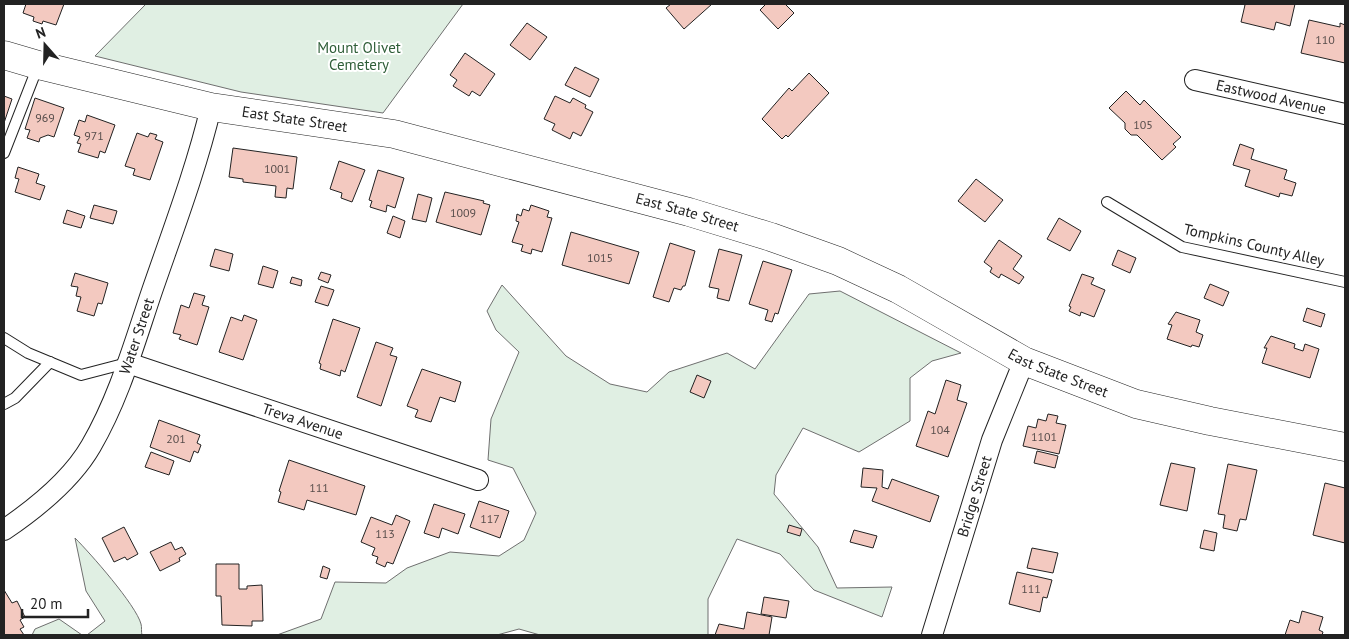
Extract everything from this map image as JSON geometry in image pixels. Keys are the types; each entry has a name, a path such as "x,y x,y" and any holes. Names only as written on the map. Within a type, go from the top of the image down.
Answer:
{"highway":[{"name":"East State Street","path":"4,55 211,107 394,134 689,212 762,234 838,261 898,289 1024,361 1136,404 1210,421 1345,447"}],"street":[{"name":"Eastwood Avenue","path":"1195,80 1345,114"},
{"name":"Water Street","path":"4,530 50,493 81,461 90,448 113,403 196,164 211,107"},
{"name":"Bridge Street","path":"932,635 992,440 1024,361"},
{"name":"Treva Avenue","path":"128,363 478,480"}],"lane":[{"path":"4,153 38,65"},
{"name":"Tompkins County Alley","path":"1107,202 1182,247 1345,282"},
{"path":"4,338 28,353 81,375 128,363"},
{"path":"4,404 15,398 50,362"}],"green space":[{"name":"Mount Olivet Cemetery","path":"146,4 463,4 383,113 241,92 95,56"},
{"path":"502,285 566,356 610,384 647,392 669,372 727,353 755,369 809,294 840,291 961,353 932,361 910,378 910,421 859,452 803,428 776,475 774,494 818,547 837,588 892,587 882,617 814,590 780,554 737,539 708,599 708,635 540,635 519,629 497,635 277,635 321,619 335,582 386,583 407,568 450,552 499,556 524,540 536,513 513,468 488,460 491,419 519,352 496,330 487,311"},
{"path":"75,538 131,605 141,624 142,635 87,635 105,621 86,591"},
{"path":"59,619 82,635 32,635 35,629"}],"building":[{"path":"26,4 64,4 56,25 43,21 42,24 33,21 34,17 23,13"},
{"path":"671,4 712,4 684,29 666,8"},
{"path":"766,4 785,4 794,13 778,29 760,10"},
{"path":"1243,4 1295,4 1290,26 1276,22 1274,30 1241,22 1245,5"},
{"path":"1309,20 1340,27 1340,23 1345,25 1345,63 1301,53"},
{"path":"527,23 547,37 530,60 510,45"},
{"path":"465,53 495,74 480,96 472,91 469,96 453,86 457,80 450,75"},
{"path":"575,67 599,79 590,97 565,85"},
{"path":"809,73 829,93 788,137 786,135 782,139 762,119 789,88 792,91"},
{"path":"1126,91 1140,105 1144,100 1181,137 1173,144 1176,147 1162,160 1137,135 1131,135 1125,129 1125,123 1109,108"},
{"path":"4,96 12,99 4,123"},
{"path":"555,96 570,103 573,98 586,105 585,108 593,112 581,136 573,132 570,139 552,130 555,124 544,119"},
{"path":"35,98 64,108 54,137 48,135 40,138 39,142 27,138 30,130 25,129"},
{"path":"87,115 115,125 105,153 100,151 98,158 78,152 81,144 77,143 80,137 74,135 79,120 85,122"},
{"path":"137,133 148,137 150,133 157,135 155,139 163,142 150,180 133,175 135,169 125,166"},
{"path":"1240,144 1254,149 1251,159 1287,170 1284,179 1296,183 1292,196 1280,193 1279,197 1245,186 1250,170 1233,165"},
{"path":"233,148 297,157 293,189 287,188 286,198 275,197 276,186 243,182 243,179 229,177"},
{"path":"339,161 365,170 352,202 341,198 342,193 330,189"},
{"path":"18,167 39,174 36,183 45,186 40,200 15,192 19,179 15,178"},
{"path":"378,170 404,178 395,208 387,205 386,212 370,207 372,201 369,200"},
{"path":"976,179 1003,200 985,222 958,201"},
{"path":"445,192 484,201 483,203 490,205 481,235 436,222"},
{"path":"418,194 432,198 426,222 412,219"},
{"path":"94,205 117,211 113,224 90,218"},
{"path":"531,205 549,211 547,217 552,218 542,252 532,249 531,254 521,251 523,245 512,242 519,222 516,221 517,214 521,216 523,209 529,211"},
{"path":"67,210 85,216 81,228 63,223"},
{"path":"393,216 405,221 400,238 387,233"},
{"path":"1059,218 1081,231 1070,251 1047,239"},
{"path":"571,232 639,252 629,284 562,265"},
{"path":"999,240 1022,256 1013,269 1024,277 1019,284 1001,274 999,278 990,272 992,268 984,262"},
{"path":"670,243 695,251 685,286 681,290 674,288 669,302 653,297"},
{"path":"215,249 233,254 229,271 210,266"},
{"path":"719,249 742,255 729,301 717,298 719,289 709,287"},
{"path":"1118,250 1136,258 1130,273 1112,265"},
{"path":"763,261 792,270 778,314 775,313 772,322 765,320 768,310 749,304"},
{"path":"263,266 278,271 273,288 258,284"},
{"path":"321,272 331,275 328,283 318,279"},
{"path":"75,273 108,283 102,304 98,303 94,316 77,311 81,297 76,296 78,287 71,286"},
{"path":"1082,274 1094,278 1091,284 1105,290 1094,317 1081,312 1080,316 1069,311 1071,307 1069,306"},
{"path":"292,277 302,280 301,286 290,283"},
{"path":"1210,284 1229,292 1223,306 1204,298"},
{"path":"321,286 334,290 328,306 315,302"},
{"path":"194,293 205,296 202,305 209,307 197,345 179,339 181,335 173,333 181,305 189,308"},
{"path":"1307,308 1325,314 1321,327 1303,321"},
{"path":"1176,312 1200,320 1196,332 1203,335 1199,347 1192,345 1191,347 1167,339 1172,325 1168,324"},
{"path":"244,315 257,320 243,360 219,352 231,317 242,321"},
{"path":"333,319 360,328 345,372 341,370 340,376 320,369 321,364 319,363"},
{"path":"1271,336 1295,344 1294,348 1303,351 1305,344 1319,349 1310,378 1262,363 1267,348 1264,348"},
{"path":"376,342 393,348 390,355 397,357 381,406 357,397"},
{"path":"422,369 461,382 455,402 440,397 431,422 415,417 418,410 407,406"},
{"path":"697,375 711,381 704,398 690,392"},
{"path":"946,380 961,385 957,400 967,403 948,457 916,446 928,411 935,414"},
{"path":"1048,414 1058,416 1056,423 1066,425 1059,454 1023,446 1028,426 1036,428 1038,419 1046,421"},
{"path":"159,420 200,435 197,443 201,445 198,453 194,451 190,462 150,447"},
{"path":"1037,451 1058,456 1055,468 1034,463"},
{"path":"151,452 174,461 169,475 145,467"},
{"path":"289,460 365,486 356,515 307,500 304,510 278,502 281,492 279,491"},
{"path":"1171,463 1195,468 1187,511 1160,505"},
{"path":"1228,464 1257,470 1246,520 1240,519 1237,531 1223,528 1225,515 1218,514"},
{"path":"863,468 883,470 882,487 888,489 892,479 939,496 930,522 872,501 877,488 861,487"},
{"path":"1325,483 1345,488 1345,543 1313,535"},
{"path":"479,501 509,511 500,538 470,527"},
{"path":"434,504 465,514 458,534 442,528 439,538 424,533"},
{"path":"396,515 410,521 393,564 387,562 385,567 376,563 378,557 372,555 375,548 361,542 371,517 392,525"},
{"path":"789,525 802,529 800,536 787,532"},
{"path":"124,527 138,554 127,560 125,557 114,562 102,538"},
{"path":"854,530 877,536 873,548 850,542"},
{"path":"1204,530 1217,533 1214,551 1200,548"},
{"path":"171,542 175,550 182,547 186,554 179,558 180,561 160,571 150,552"},
{"path":"1032,548 1058,553 1053,573 1027,568"},
{"path":"216,564 239,564 239,589 247,589 247,586 262,585 263,621 252,621 252,626 222,625 221,596 216,596"},
{"path":"323,566 330,569 327,579 320,577"},
{"path":"1017,572 1052,580 1047,598 1043,597 1040,612 1009,604"},
{"path":"4,590 12,603 17,601 25,617 20,620 24,627 20,629 24,635 4,635"},
{"path":"764,597 789,601 786,618 761,614"},
{"path":"1302,611 1323,617 1319,630 1323,632 1322,635 1285,635 1290,620 1299,623"},
{"path":"747,612 772,617 769,635 715,635 719,624 744,629"}]}
